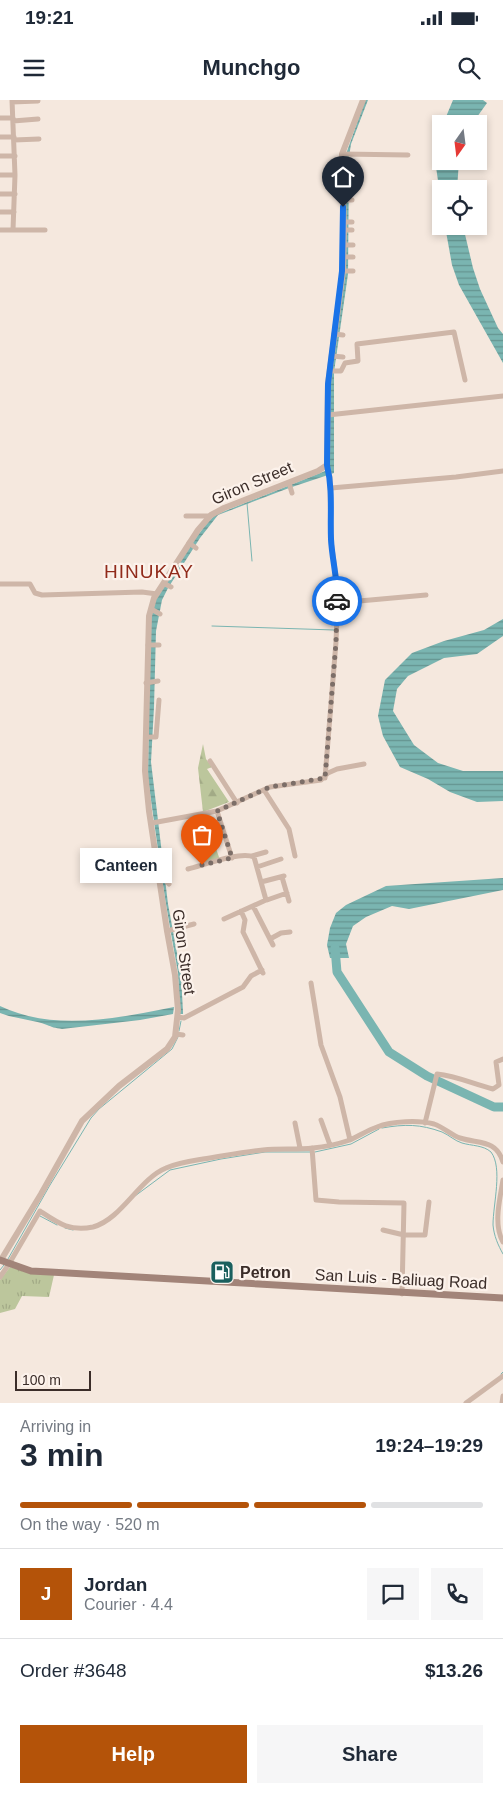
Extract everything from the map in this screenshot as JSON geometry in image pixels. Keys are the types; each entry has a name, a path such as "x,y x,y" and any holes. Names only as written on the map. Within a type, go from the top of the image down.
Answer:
{"main road":[{"name":"San Luis - Baliuag Road","path":"0,1260 31,1271 402,1294 503,1298"}],"street":[{"path":"13,230 16,175 12,101 38,101"},
{"path":"325,778 336,642 338,591 331,541 331,488 328,468 332,371 344,271 346,225 345,154 364,103"},
{"path":"0,118 38,119"},
{"path":"0,137 39,139"},
{"path":"345,154 408,155"},
{"path":"0,156 15,156"},
{"path":"0,175 16,175"},
{"path":"344,176 352,175"},
{"path":"0,194 14,194"},
{"path":"345,200 352,200"},
{"path":"0,212 14,212"},
{"path":"346,225 352,230"},
{"path":"0,230 45,230"},
{"path":"344,245 353,245"},
{"path":"344,257 353,257"},
{"path":"344,271 353,271"},
{"path":"332,371 342,371 345,363 358,361 358,344 454,332 465,380"},
{"path":"336,334 343,335"},
{"path":"333,356 343,357"},
{"path":"331,415 503,396"},
{"name":"Giron Street","path":"176,1034 180,1015 171,930 145,771 153,645 148,620 157,594 167,585 198,530 210,516 232,504 290,487 318,471 328,468"},
{"path":"331,488 503,471"},
{"path":"186,516 210,516"},
{"path":"190,544 196,548"},
{"path":"0,584 30,584 35,593 42,595 142,592 157,594"},
{"path":"337,603 426,595"},
{"path":"152,609 160,614"},
{"path":"148,737 156,737 159,700"},
{"path":"210,761 237,803"},
{"path":"154,823 217,811 270,787 325,778 328,773 337,769 364,764"},
{"path":"264,790 289,829 295,856"},
{"path":"217,811 232,858"},
{"path":"188,869 266,852"},
{"path":"224,919 266,900 254,857 252,856"},
{"path":"257,867 281,859"},
{"path":"261,882 283,876 289,900"},
{"path":"267,900 287,893"},
{"path":"254,906 273,945"},
{"path":"180,1015 243,987 251,976 262,972 243,932 245,920 242,911"},
{"path":"171,930 194,924"},
{"path":"270,939 281,933 290,932"},
{"path":"311,983 321,1045 340,1097 350,1140"},
{"path":"0,1260 41,1194 82,1121 119,1086 167,1049 176,1034 183,1035"},
{"path":"425,1123 437,1074 462,1078 492,1089 499,1085 496,1062 503,1059"},
{"path":"321,1120 330,1145"},
{"path":"0,1277 40,1211 64,1226 74,1229 95,1226 108,1218 165,1168 264,1150 300,1148 312,1150 350,1140 377,1126 398,1122 433,1124 459,1138 481,1141 500,1152 503,1162"},
{"path":"295,1123 300,1148"},
{"path":"312,1150 316,1200 404,1203 402,1294"},
{"path":"503,1180 498,1221 500,1237 503,1242"},
{"path":"383,1230 404,1235 425,1235 429,1202"},
{"path":"466,1403 503,1376"},
{"path":"502,1403 503,1396"}],"green space":[{"path":"203,744 206,759 212,767 207,769 229,802 203,812 198,768"},
{"path":"212,837 220,860 205,864 198,842"},
{"path":"10,1267 30,1273 54,1275 49,1297 22,1296 15,1309 0,1313 0,1280"}],"water":[{"path":"365,100 368,100 351,144 349,157 348,274 334,372 334,473 218,515 200,538 162,600 156,631 151,762 168,904 181,975 183,1014 180,1014 178,973 165,899 148,779 150,618 154,602 183,555 215,515 329,468 331,374 338,327 345,157"},
{"path":"453,100 483,100 487,103 478,115 447,115"},
{"path":"436,170 458,170 458,180 438,180"},
{"path":"447,235 465,235 480,289 498,328 503,334 503,363 459,285 452,265"},
{"path":"503,619 503,636 477,654 444,658 408,676 397,689 393,711 414,745 438,763 463,771 503,771 503,801 477,802 450,792 428,779 400,767 383,736 378,716 385,680 412,653 444,641 484,630"},
{"path":"503,878 503,890 409,909 392,906 366,917 353,926 346,944 349,958 330,958 327,945 330,928 336,913 346,905 386,886"},
{"path":"0,1006 42,1019 64,1021 109,1018 174,1007 173,1014 140,1020 62,1029 0,1013"}],"waterway":[{"path":"247,503 252,561"},
{"path":"212,626 334,630"},
{"path":"335,948 337,972 389,1052 427,1076 494,1107 503,1107"},
{"path":"179,1031 181,1021"},
{"path":"8,1259 91,1118 99,1109 172,1049 179,1035"},
{"path":"382,1128 405,1125 427,1127 442,1132 459,1142 481,1147 491,1152 495,1159 497,1177 493,1225 496,1240 503,1254"},
{"path":"315,1152 351,1144 379,1129"},
{"path":"135,1196 170,1170 265,1152 311,1152"},
{"path":"40,1216 57,1225"},
{"path":"65,1228 73,1230"},
{"path":"0,1270 4,1265"}],"way so far":[{"path":"202,865 232,858 217,811 256,795 270,787 325,778 336,642 337,601"}],"place":[{"name":"Canteen","path":"202,865"},
{"name":"Petron","path":"222,1272"}],"district":[{"name":"HINUKAY","path":"149,571"}],"route":[{"path":"337,601 338,591 331,541 330,477 327,465 328,384 342,271 343,207"}]}
